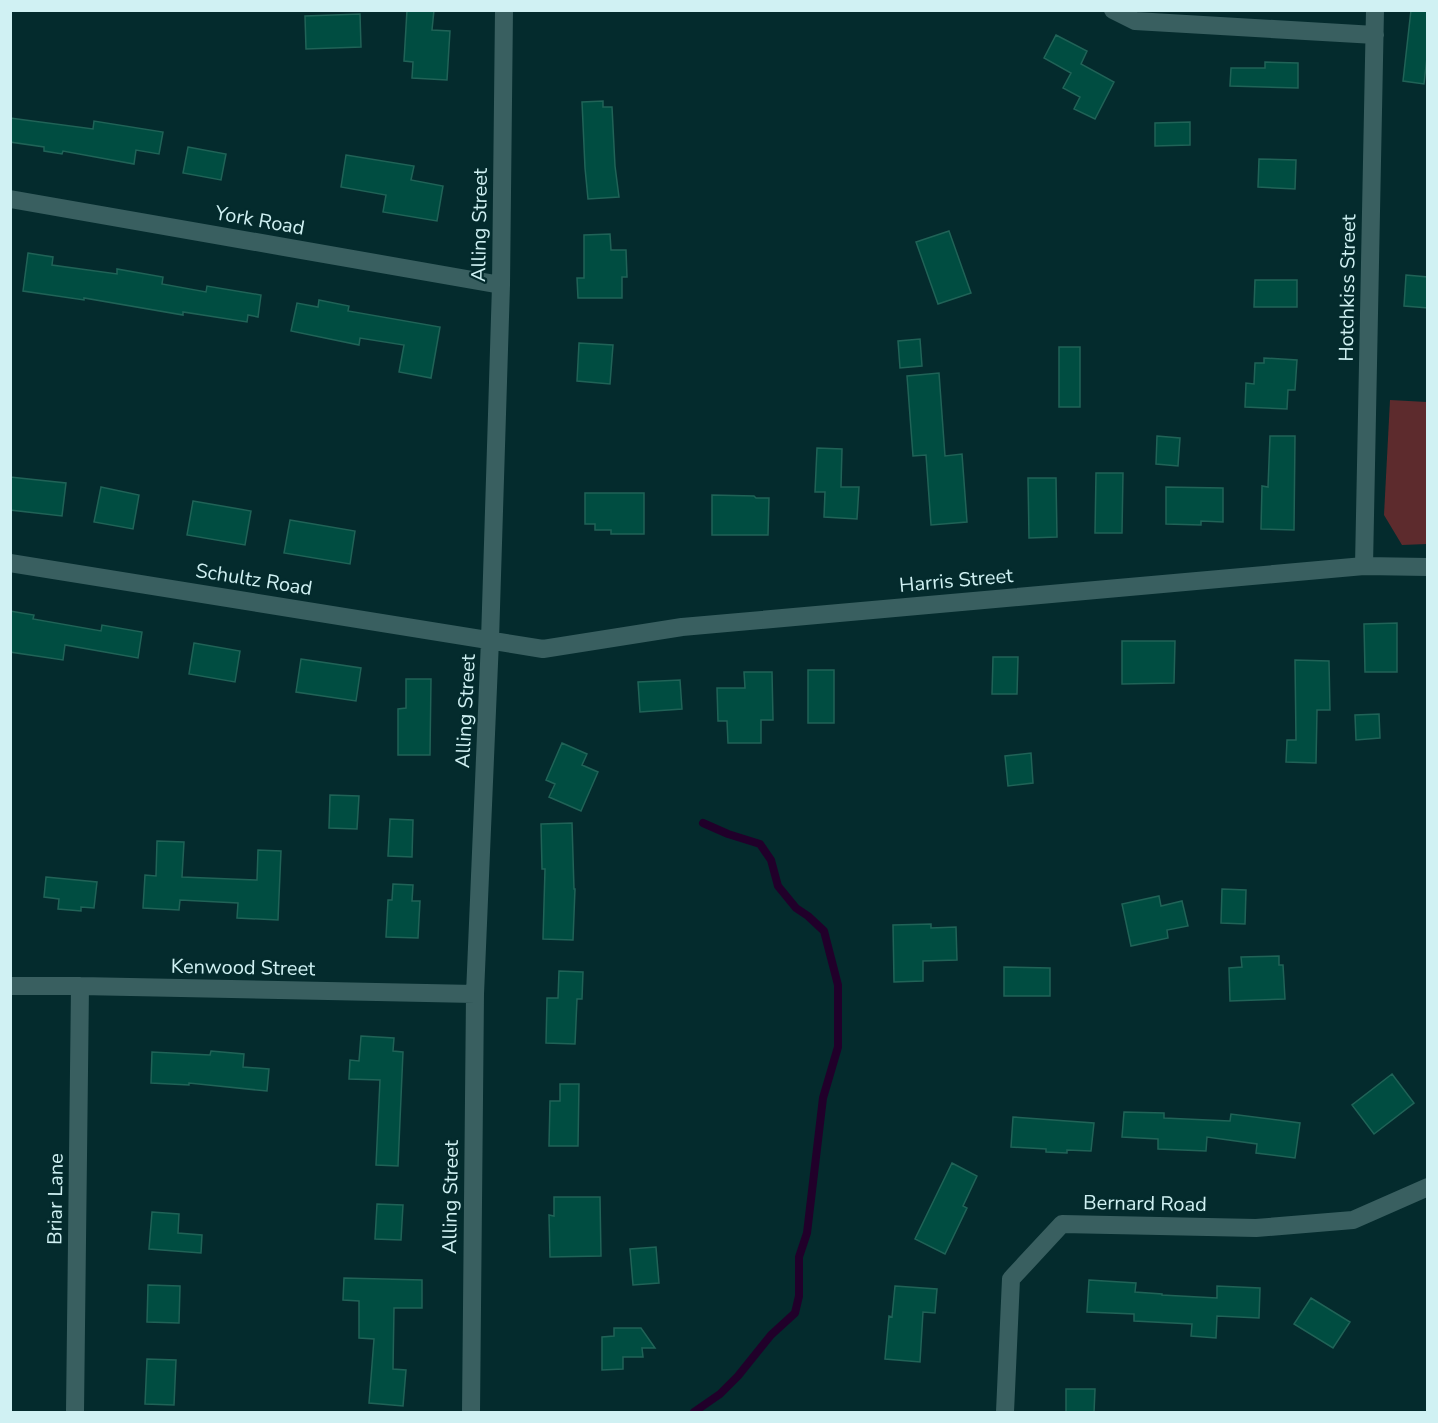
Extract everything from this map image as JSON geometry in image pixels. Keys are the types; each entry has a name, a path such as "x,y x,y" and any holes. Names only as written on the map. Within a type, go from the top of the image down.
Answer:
{"street":[{"name":"Alling Street","path":"471,1413 475,994 490,640 501,285 504,10"},
{"path":"1113,10 1135,21 1375,35"},
{"name":"Hotchkiss Street","path":"1364,566 1375,10"},
{"name":"York Road","path":"10,199 501,285"},
{"name":"Schultz Road","path":"10,563 490,640"},
{"name":"Harris Street","path":"490,640 543,650 682,627 1364,566 1428,567"},
{"name":"Kenwood Street","path":"10,986 475,994"},
{"name":"Briar Lane","path":"75,1413 80,986"},
{"name":"Bernard Road","path":"1005,1413 1011,1280 1062,1224 1256,1228 1353,1220 1428,1187"}],"shaded area":[{"path":"1390,400 1427,402 1427,544 1402,545 1384,515"}],"building":[{"path":"407,10 434,10 432,30 450,31 447,80 412,78 413,62 404,61"},
{"path":"1411,10 1428,10 1428,48 1424,84 1403,81"},
{"path":"360,14 361,47 306,49 305,16"},
{"path":"1056,35 1087,51 1081,64 1114,82 1095,119 1074,109 1080,97 1063,88 1071,73 1044,58"},
{"path":"1265,62 1298,63 1298,88 1230,86 1231,68 1265,68"},
{"path":"603,101 603,107 612,107 619,197 588,199 582,102"},
{"path":"10,118 93,129 94,121 163,132 159,154 136,150 134,164 63,151 62,154 44,151 44,147 10,142"},
{"path":"1190,122 1190,145 1155,146 1155,123"},
{"path":"188,147 226,154 221,180 183,173"},
{"path":"346,155 414,166 411,180 443,186 437,221 383,212 386,195 341,187"},
{"path":"1259,159 1296,160 1295,189 1258,187"},
{"path":"949,231 971,293 938,304 916,242"},
{"path":"610,234 611,250 626,250 627,277 622,277 622,298 578,298 577,278 584,278 584,235"},
{"path":"28,253 53,257 52,265 117,274 117,269 163,277 162,284 206,292 207,286 261,295 258,317 248,315 247,322 183,312 183,315 84,298 84,300 23,291"},
{"path":"1406,275 1428,277 1428,308 1404,306"},
{"path":"1255,280 1297,280 1297,307 1254,307"},
{"path":"319,300 349,306 348,311 440,327 431,378 399,372 404,345 360,338 359,345 291,331 297,303 318,307"},
{"path":"920,339 922,366 900,368 898,341"},
{"path":"579,343 613,345 610,384 577,381"},
{"path":"1059,347 1080,347 1080,407 1059,407"},
{"path":"1264,358 1297,360 1295,390 1288,390 1287,409 1245,407 1246,383 1254,384 1255,363 1264,363"},
{"path":"939,373 945,456 962,454 967,522 931,525 926,455 913,456 907,376"},
{"path":"1157,436 1180,438 1178,466 1156,464"},
{"path":"1270,436 1295,436 1294,530 1261,529 1262,486 1268,487"},
{"path":"817,448 842,449 841,487 859,487 857,519 824,517 825,492 815,492"},
{"path":"1096,473 1123,473 1122,533 1095,533"},
{"path":"10,477 66,483 62,516 10,510"},
{"path":"1028,478 1056,478 1057,537 1029,538"},
{"path":"101,487 139,495 133,529 94,522"},
{"path":"1166,487 1223,488 1223,522 1201,521 1201,525 1166,524"},
{"path":"585,493 644,493 644,534 611,534 611,530 595,530 595,524 585,524"},
{"path":"712,495 769,498 768,535 712,535"},
{"path":"193,501 251,511 245,545 187,535"},
{"path":"290,520 355,531 350,564 284,553"},
{"path":"10,611 34,615 33,619 101,631 102,625 142,632 138,658 65,645 63,660 10,652"},
{"path":"1397,623 1397,672 1365,672 1364,624"},
{"path":"1122,641 1175,641 1174,683 1122,684"},
{"path":"194,643 240,651 235,682 189,674"},
{"path":"993,657 1018,657 1017,694 992,694"},
{"path":"301,659 361,668 356,701 296,692"},
{"path":"1295,660 1329,661 1330,710 1317,710 1316,763 1286,762 1287,740 1296,740"},
{"path":"808,670 834,670 834,723 808,723"},
{"path":"744,672 772,672 773,720 761,720 761,743 728,743 727,721 718,721 717,688 745,688"},
{"path":"406,679 431,679 430,755 398,755 398,709 406,708"},
{"path":"680,680 682,709 640,712 638,682"},
{"path":"1379,714 1380,738 1356,740 1355,715"},
{"path":"562,743 587,754 582,765 598,772 581,811 549,797 555,784 546,780"},
{"path":"1031,753 1033,783 1008,786 1005,756"},
{"path":"330,795 359,796 357,829 329,828"},
{"path":"390,819 413,820 412,857 388,856"},
{"path":"572,823 575,889 573,940 543,939 545,869 542,869 541,824"},
{"path":"157,841 184,842 182,877 257,880 258,850 281,851 278,920 237,918 238,903 180,900 179,910 143,908 145,875 156,876"},
{"path":"46,877 97,882 94,908 81,907 81,911 58,909 59,899 44,897"},
{"path":"393,884 413,885 412,901 420,901 418,938 386,937 388,900 392,900"},
{"path":"1222,889 1246,890 1245,924 1221,923"},
{"path":"1159,896 1161,906 1182,901 1188,926 1167,930 1168,938 1131,946 1122,904"},
{"path":"931,924 931,928 956,927 957,960 923,961 923,981 894,982 893,925"},
{"path":"1279,956 1279,965 1283,965 1285,999 1230,1001 1229,968 1242,967 1241,957"},
{"path":"1004,967 1050,968 1050,996 1004,996"},
{"path":"559,971 583,972 582,999 577,999 575,1044 546,1043 547,998 558,998"},
{"path":"361,1036 394,1038 393,1051 403,1052 398,1166 376,1165 380,1080 349,1079 350,1060 359,1061"},
{"path":"211,1051 244,1054 243,1067 269,1069 267,1091 189,1083 189,1085 151,1083 152,1052 210,1055"},
{"path":"1392,1074 1414,1103 1374,1134 1352,1105"},
{"path":"560,1084 579,1084 578,1146 549,1146 550,1101 560,1101"},
{"path":"1124,1112 1164,1113 1164,1118 1230,1121 1231,1114 1300,1123 1295,1158 1256,1153 1257,1144 1207,1137 1206,1151 1158,1149 1158,1139 1122,1137"},
{"path":"1013,1117 1094,1123 1091,1151 1046,1152 1046,1149 1011,1147"},
{"path":"952,1163 977,1176 963,1206 967,1208 945,1254 915,1239"},
{"path":"554,1197 600,1197 601,1256 550,1257 549,1215 554,1216"},
{"path":"377,1204 403,1205 401,1240 375,1239"},
{"path":"152,1212 179,1214 178,1233 202,1235 201,1253 149,1249"},
{"path":"656,1247 659,1283 633,1285 630,1249"},
{"path":"344,1278 422,1280 422,1308 394,1308 393,1369 406,1370 403,1406 369,1403 374,1339 359,1338 359,1301 343,1300"},
{"path":"1089,1280 1136,1283 1135,1292 1217,1298 1217,1286 1260,1288 1259,1318 1217,1316 1216,1338 1191,1336 1192,1324 1134,1321 1134,1314 1087,1312"},
{"path":"148,1285 180,1286 179,1323 147,1322"},
{"path":"895,1286 937,1289 935,1313 923,1312 920,1362 885,1359 889,1316 892,1317"},
{"path":"1311,1298 1350,1322 1333,1348 1294,1324"},
{"path":"614,1328 641,1328 655,1348 642,1348 643,1357 623,1357 623,1369 602,1370 602,1337 614,1336"},
{"path":"147,1359 176,1360 174,1405 145,1404"},
{"path":"1066,1389 1095,1389 1094,1413 1066,1413"}],"waterway":[{"path":"694,1412 720,1394 738,1376 771,1335 795,1313 799,1296 799,1257 807,1233 823,1098 838,1047 838,985 824,931 796,908 778,886 771,860 760,844 703,823"}]}
